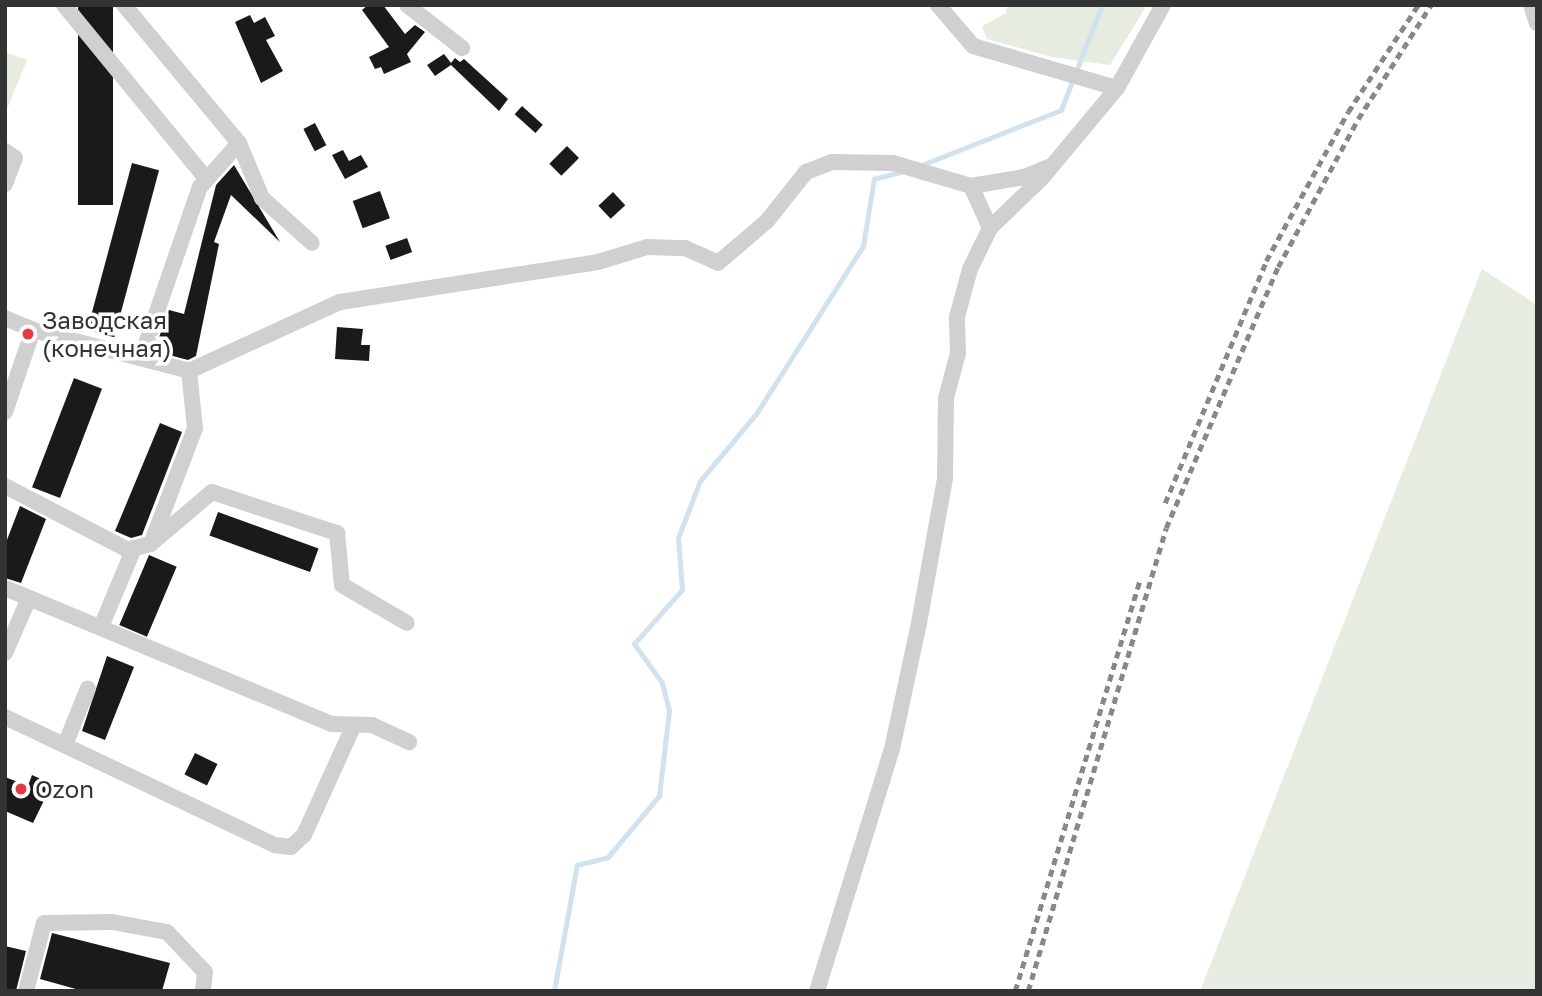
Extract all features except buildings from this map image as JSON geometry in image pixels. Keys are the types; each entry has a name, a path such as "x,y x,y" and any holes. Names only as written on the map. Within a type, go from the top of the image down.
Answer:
{"street":[{"path":"64,5 205,177"},
{"path":"124,5 239,144 262,198 312,243"},
{"path":"407,5 461,48"},
{"path":"938,5 973,46 1117,88"},
{"path":"817,991 892,749 945,478 946,398 958,353 957,317 970,269 990,228 1051,166 1117,88 1163,5"},
{"path":"1531,5 1537,23"},
{"path":"142,355 205,177 239,144"},
{"path":"5,151 15,159 5,184"},
{"path":"5,318 33,330 106,350 142,355 189,371 261,334 340,302 598,262 647,247 685,247 719,263 767,221 806,172 832,162 893,163 971,186 1024,177 1051,166"},
{"path":"971,186 990,228"},
{"path":"5,412 33,330"},
{"path":"151,544 195,428 189,371"},
{"path":"5,486 128,550 151,544 212,492 337,533 342,585 407,623"},
{"path":"101,627 134,548"},
{"path":"5,588 332,724 372,725 409,742"},
{"path":"5,653 29,597"},
{"path":"65,745 88,688"},
{"path":"5,717 275,845 291,847 304,835 354,725"},
{"path":"26,991 44,923 112,922 167,932 205,972 203,991"}],"shaded area":[{"path":"1007,5 1147,5 1110,65 1052,57 987,39 982,26 1006,13"},
{"path":"5,52 27,60 5,114"},
{"path":"1482,269 1537,305 1537,991 1200,991"}],"waterway":[{"path":"919,166 1061,110 1102,5"},
{"path":"554,991 577,865 608,857 659,796 669,711 662,683 634,644 682,590 678,538 700,481 756,414 863,246 874,179 901,172"}],"railway":[{"path":"1165,503 1266,261 1348,112 1418,5"},
{"path":"1028,991 1166,528 1278,267 1358,119 1431,5"},
{"path":"1015,991 1140,580"}],"place":[{"name":"Заводская (конечная)","path":"28,334"},
{"name":"Ozon","path":"21,789"}]}
